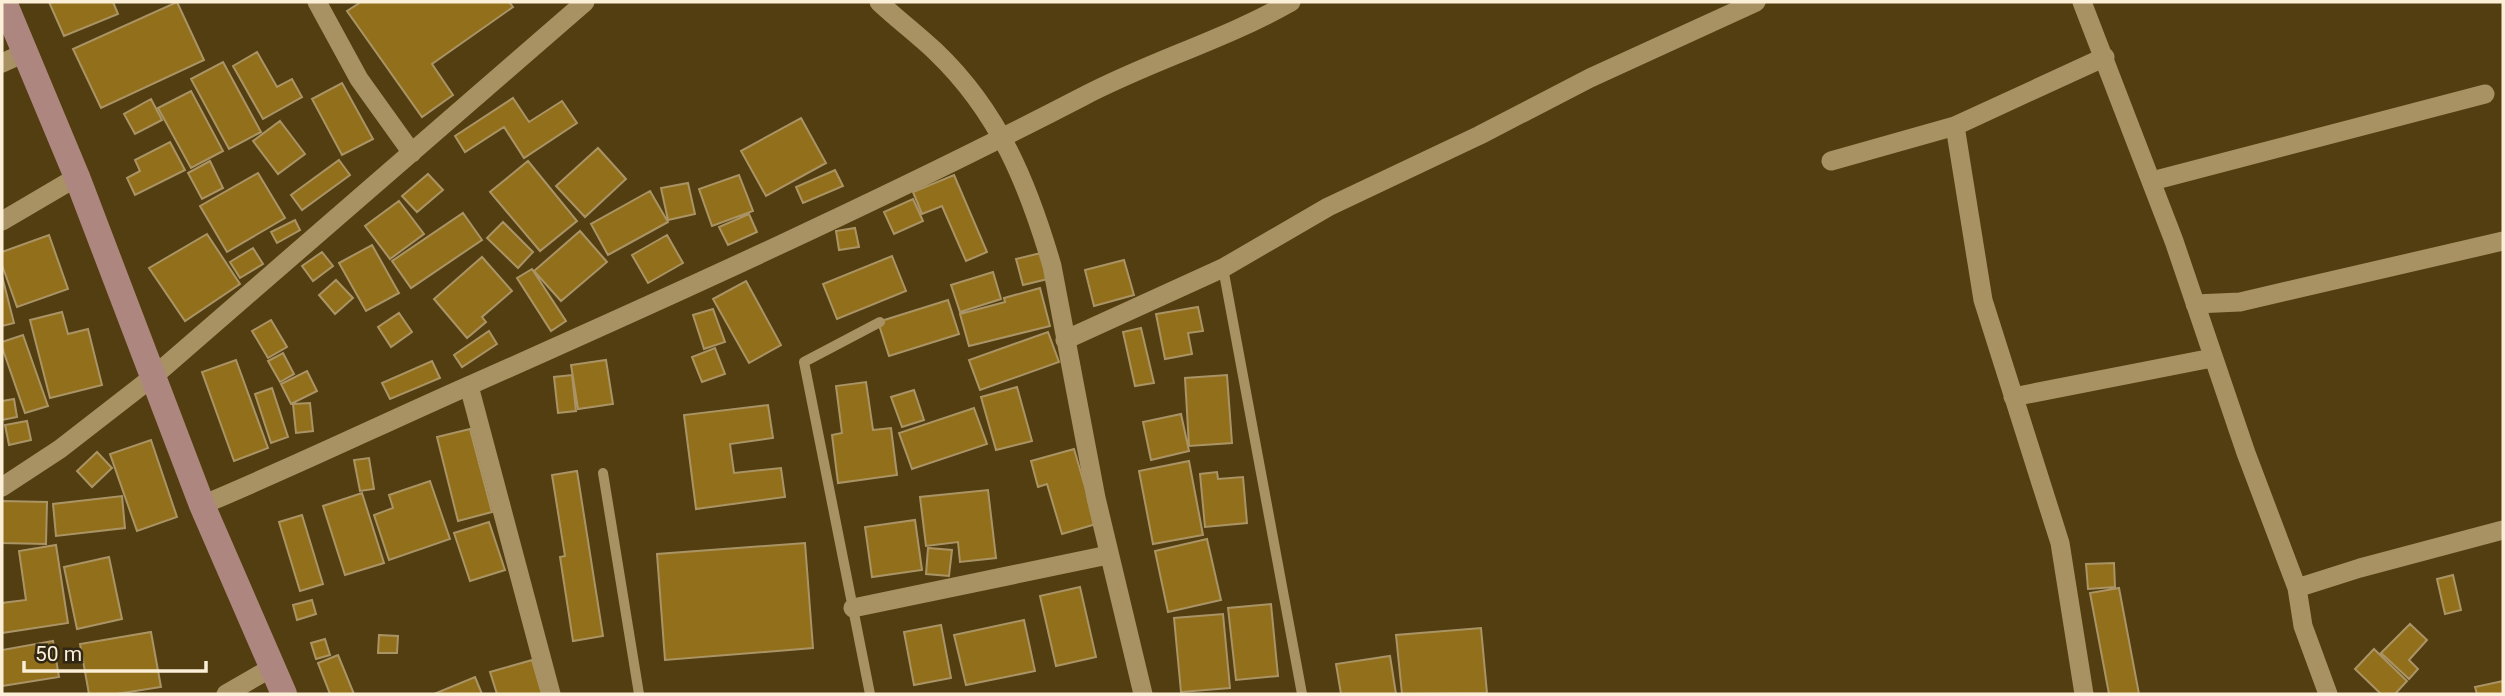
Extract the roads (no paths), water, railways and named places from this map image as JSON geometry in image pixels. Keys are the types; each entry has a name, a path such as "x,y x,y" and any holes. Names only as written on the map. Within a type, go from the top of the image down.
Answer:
{"main road":[{"path":"4,2 13,58 77,177 202,505 284,694"}],"street":[{"path":"317,2 359,79 412,153"},
{"path":"2,487 60,449 154,376 585,2"},
{"path":"879,2 936,52 1005,138 1040,226 1052,266 1108,555 1143,694"},
{"path":"1065,340 1223,268 1328,207 1480,135 1590,78 1756,2"},
{"path":"2082,2 2152,181 2196,304 2212,358 2297,588 2303,626 2328,694"},
{"path":"202,505 632,315 1005,138 1084,95 1156,62 1231,33 1288,3"},
{"path":"1831,161 1955,126 2105,57"},
{"path":"2152,181 2485,94"},
{"path":"1955,126 1983,300 2060,543 2084,694"},
{"path":"2,221 77,177"},
{"path":"2196,304 2241,302 2503,241"},
{"path":"2013,397 2212,358"},
{"path":"469,386 551,694"},
{"path":"2297,588 2360,568 2503,530"},
{"path":"853,608 1108,555"},
{"path":"226,694 273,667"}],"lane":[{"path":"1223,268 1303,694"},
{"path":"870,694 804,362 880,322"},
{"path":"603,473 639,694"}]}
